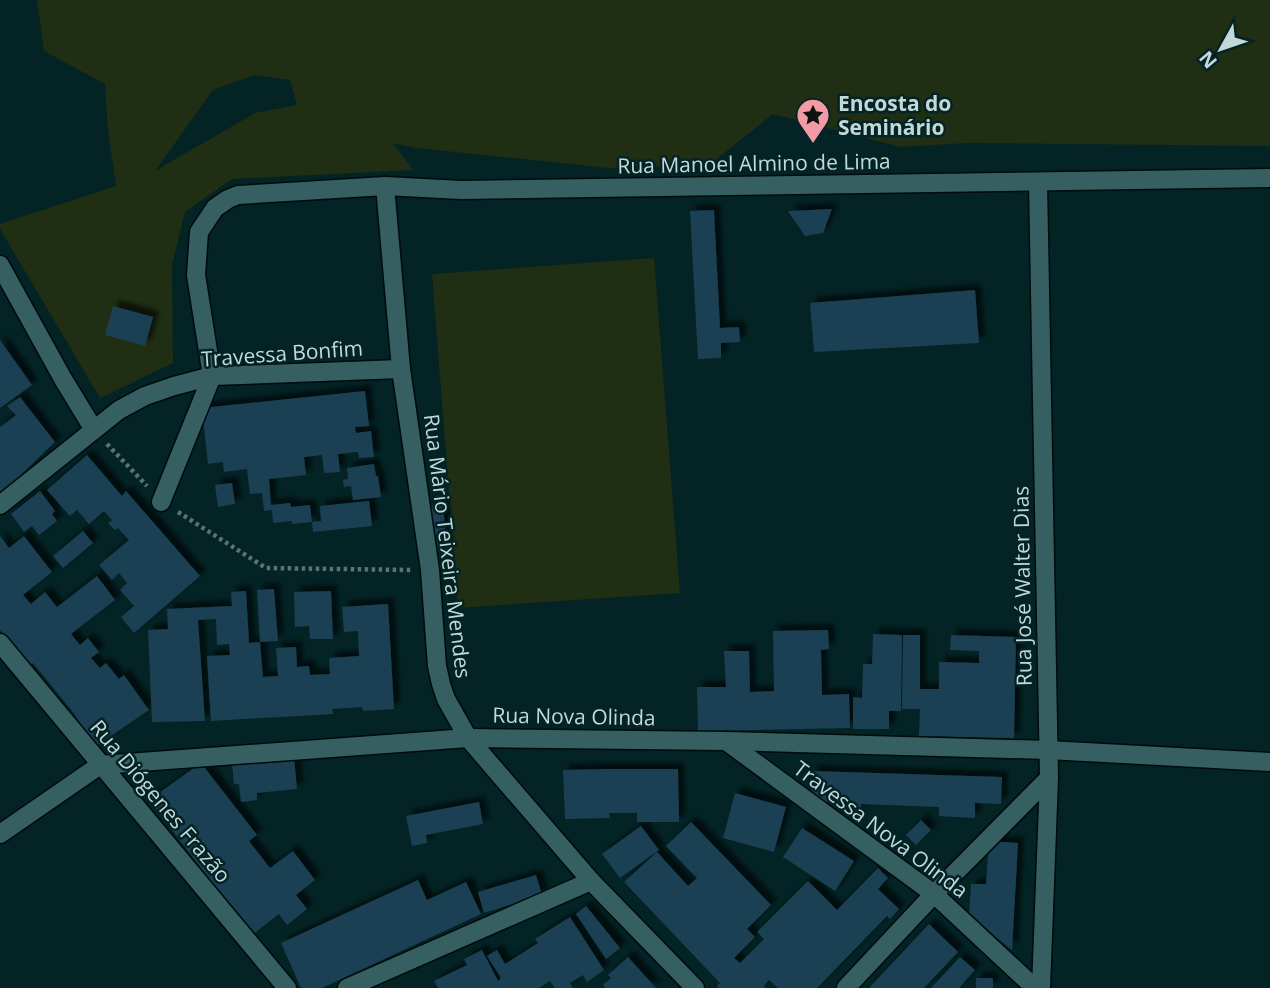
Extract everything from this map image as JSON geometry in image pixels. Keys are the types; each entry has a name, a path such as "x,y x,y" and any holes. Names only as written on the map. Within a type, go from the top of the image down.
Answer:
{"street":[{"name":"Rua Manoel Almino de Lima","path":"212,376 196,275 199,232 215,208 238,195 385,186 461,190 1270,178"},
{"name":"Rua José Walter Dias","path":"1038,182 1049,778 1041,988"},
{"name":"Rua Mário Teixeira Mendes","path":"385,186 401,369 430,570 437,666 446,699 468,738 591,881 695,988"},
{"path":"0,265 62,379 94,430"},
{"name":"Travessa Bonfim","path":"0,505 119,410 145,396 174,386 212,376 401,369"},
{"path":"161,502 212,376"},
{"name":"Rua Diógenes Frazão","path":"0,643 287,988"},
{"name":"Rua Nova Olinda","path":"100,765 468,738 726,741 1048,750 1270,762"},
{"name":"Travessa Nova Olinda","path":"726,741 934,894 1035,988"},
{"path":"0,834 100,765"},
{"path":"846,988 1049,778"},
{"path":"347,988 591,881"}],"path":[{"path":"94,430 161,502 266,568 430,570"}],"green space":[{"path":"37,0 1270,0 1270,146 968,143 900,147 773,114 709,165 609,168 416,148 393,143 413,170 232,179 185,212 172,265 173,363 100,398 0,229 0,224 116,186 105,84 44,51","holes":["254,75 290,80 297,105 255,113 155,171 213,90"]},
{"path":"654,258 680,593 458,608 432,274"}],"building":[{"path":"832,209 823,233 805,236 788,211"},
{"path":"714,210 720,328 739,327 740,342 721,343 721,358 698,359 690,211"},
{"path":"975,290 979,343 814,352 810,303"},
{"path":"113,306 153,317 145,346 105,335"},
{"path":"0,340 32,385 0,408"},
{"path":"365,391 369,426 355,427 356,433 371,431 374,457 359,458 358,452 338,454 340,472 324,473 322,455 304,457 306,475 269,479 271,505 310,505 312,522 273,523 272,510 264,511 262,493 250,494 247,469 224,472 223,462 208,464 202,408"},
{"path":"20,397 55,442 0,495 0,427 16,415 7,406"},
{"path":"87,455 122,496 126,491 200,576 134,633 121,617 134,606 120,590 127,583 119,573 112,580 99,565 129,540 118,528 115,530 108,523 112,520 104,511 89,524 77,510 70,516 47,490"},
{"path":"374,464 381,497 353,500 351,486 344,487 343,480 348,479 347,468"},
{"path":"232,483 235,504 218,507 215,485"},
{"path":"40,491 55,511 52,514 57,521 39,535 32,526 24,532 11,514"},
{"path":"369,501 372,526 313,532 312,522 321,521 320,506"},
{"path":"443,504 447,551 432,552 429,506"},
{"path":"83,531 93,543 63,568 53,556"},
{"path":"0,536 9,548 24,536 52,572 23,595 31,604 45,592 57,607 97,576 115,600 71,634 80,645 88,638 99,652 91,658 100,668 106,663 119,679 124,675 149,710 96,746 33,663 29,667 0,630"},
{"path":"274,589 278,641 260,642 257,590"},
{"path":"246,591 249,643 260,642 263,677 278,676 276,648 296,647 297,667 309,666 310,675 330,674 329,658 359,656 358,631 344,632 342,607 388,604 394,709 363,711 362,707 332,709 333,714 211,721 207,656 230,655 229,644 217,645 216,619 198,620 205,721 152,722 148,630 168,629 167,609 232,606 231,592"},
{"path":"331,591 333,639 310,639 309,626 295,627 294,592"},
{"path":"828,630 829,649 821,650 822,695 849,694 850,728 698,731 697,687 726,687 724,651 749,651 750,692 774,691 773,631"},
{"path":"873,634 902,635 901,711 889,711 889,729 853,729 853,697 862,698 863,664 872,664"},
{"path":"903,635 920,635 920,689 939,689 939,662 979,663 979,651 950,650 951,635 1016,637 1014,738 919,736 920,709 902,709"},
{"path":"294,757 297,789 257,793 257,800 241,802 239,784 234,784 232,763"},
{"path":"201,763 257,835 249,841 270,868 293,851 315,880 296,895 307,909 287,925 279,914 252,935 149,800"},
{"path":"678,769 679,822 637,822 637,813 609,813 610,818 565,819 563,770"},
{"path":"812,771 1002,777 1001,804 975,803 975,818 939,816 939,807 861,804 861,811 841,810 841,803 811,802"},
{"path":"735,793 786,807 774,852 723,838"},
{"path":"479,802 483,824 426,835 427,843 412,846 406,816"},
{"path":"921,820 931,830 916,845 906,835"},
{"path":"691,822 771,905 747,929 755,937 734,958 740,963 764,939 757,932 808,881 837,910 878,868 888,878 878,889 899,909 890,919 887,916 817,988 778,988 769,980 765,988 718,988 720,983 624,882 657,852 688,886 697,878 666,846"},
{"path":"641,826 659,850 620,878 602,854"},
{"path":"802,828 854,861 835,891 783,857"},
{"path":"989,841 1018,843 1012,950 969,916 971,884 986,884"},
{"path":"536,875 542,895 484,913 478,892"},
{"path":"418,880 427,900 466,882 481,914 322,988 301,988 281,943"},
{"path":"586,906 620,948 606,959 576,914"},
{"path":"570,917 604,970 587,982 583,975 570,983 573,988 555,988 550,981 539,988 438,988 434,981 467,965 464,959 482,950 498,981 501,978 487,956 497,950 505,964 538,943 535,939"},
{"path":"929,924 958,952 924,988 869,988"},
{"path":"628,957 656,988 605,988 603,985 611,978 608,975"},
{"path":"960,957 975,970 959,988 931,988"},
{"path":"976,978 993,978 993,988 976,988"}],"place":[{"name":"Encosta do Seminário","path":"813,145"}]}
